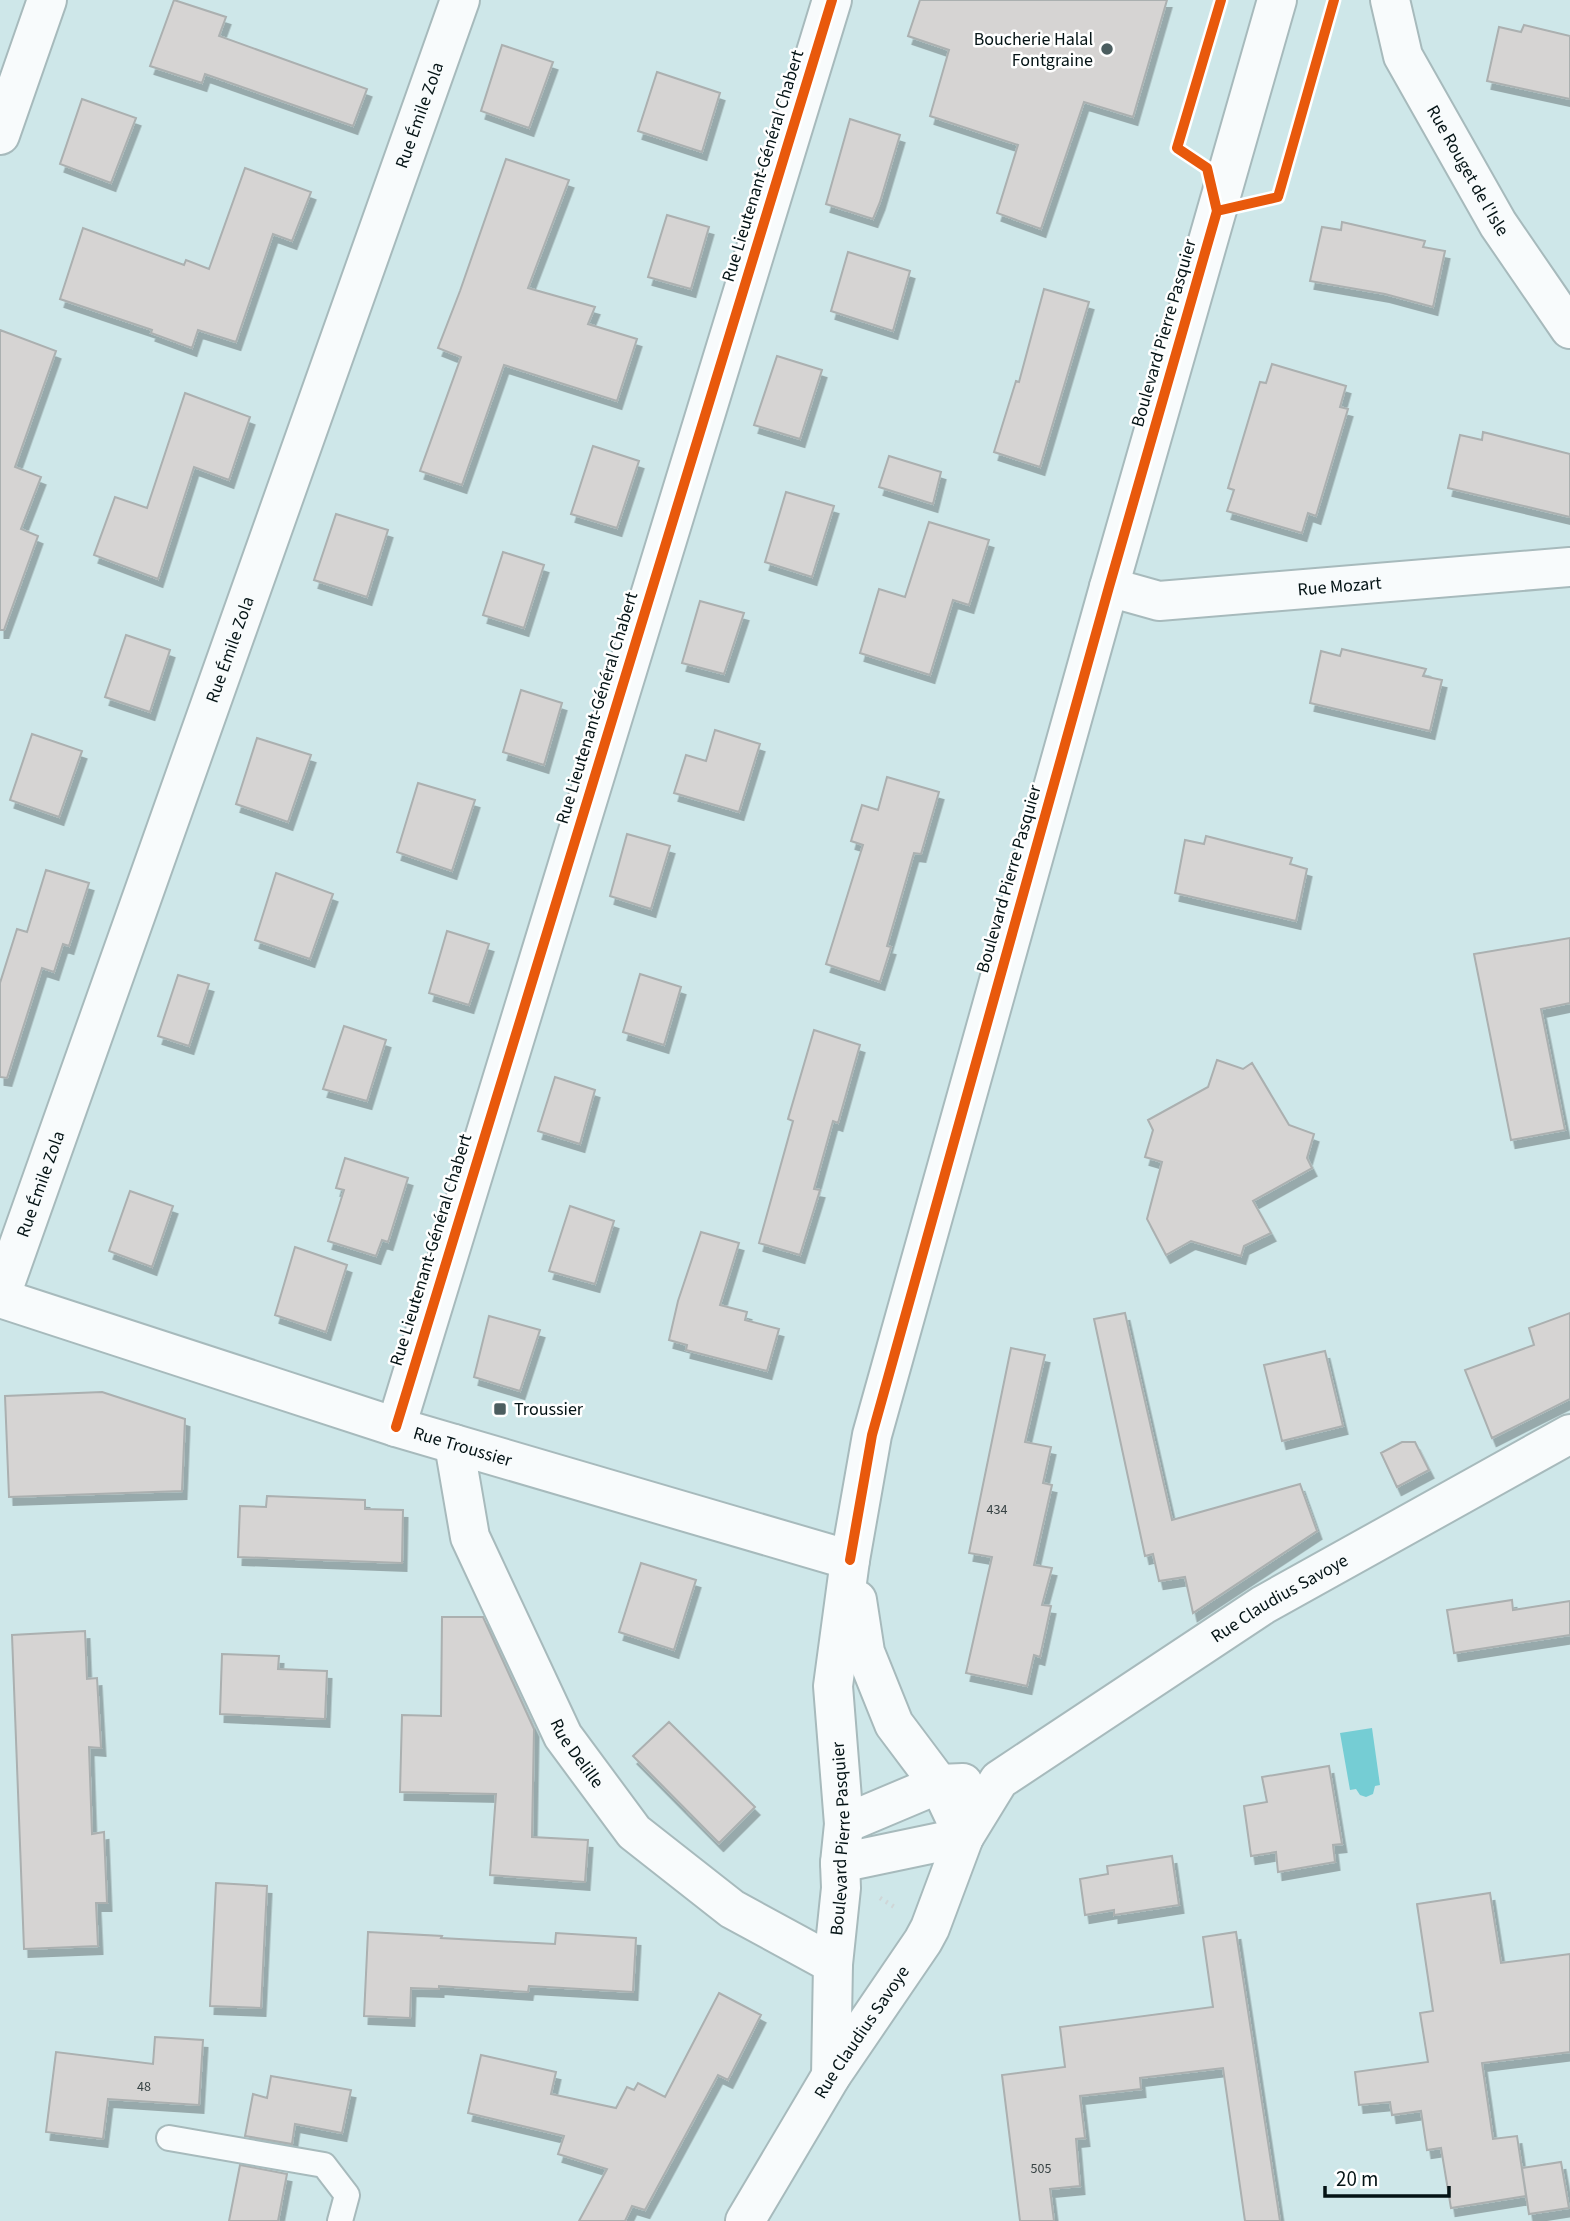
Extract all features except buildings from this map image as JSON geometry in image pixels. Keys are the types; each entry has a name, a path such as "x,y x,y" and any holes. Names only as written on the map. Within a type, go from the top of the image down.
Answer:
{"street":[{"path":"0,135 47,0"},
{"name":"Rue Émile Zola","path":"0,1298 460,0"},
{"name":"Rue Lieutenant-Général Chabert","path":"396,1427 832,0"},
{"name":"Boulevard Pierre Pasquier","path":"831,2076 833,1964 844,1824 832,1686 872,1435 1109,587 1278,0"},
{"name":"Rue Rouget de l'Isle","path":"1390,0 1404,55 1498,224 1570,329"},
{"name":"Rue Mozart","path":"1109,587 1158,601 1570,567"},
{"name":"Rue Troussier","path":"0,1298 396,1427 850,1560"},
{"name":"Rue Claudius Savoye","path":"745,2221 831,2076 923,1941 964,1837 999,1780 1263,1605 1570,1434"},
{"name":"Rue Delille","path":"454,1444 470,1537 570,1746 634,1832 732,1909 833,1964"},
{"name":"Boulevard Pierre Pasquier","path":"850,1560 864,1652 894,1724 939,1784 964,1837"},
{"name":"Rue Claudius Savoye","path":"844,1824 939,1784 999,1780"},
{"path":"840,1863 964,1837"}],"lane":[{"path":"169,2138 324,2165 347,2194 340,2221"}],"water":[{"path":"1372,1728 1380,1785 1375,1786 1373,1794 1366,1797 1360,1795 1356,1789 1350,1790 1340,1733"}],"cycle path":[{"path":"396,1427 832,0"},
{"path":"850,1560 872,1435 1217,211 1207,168 1177,148 1221,0"},
{"path":"1217,211 1278,197 1334,0"}],"place":[{"name":"Boucherie Halal Fontgraine","path":"1107,49"},
{"name":"Troussier","path":"500,1409"}]}
